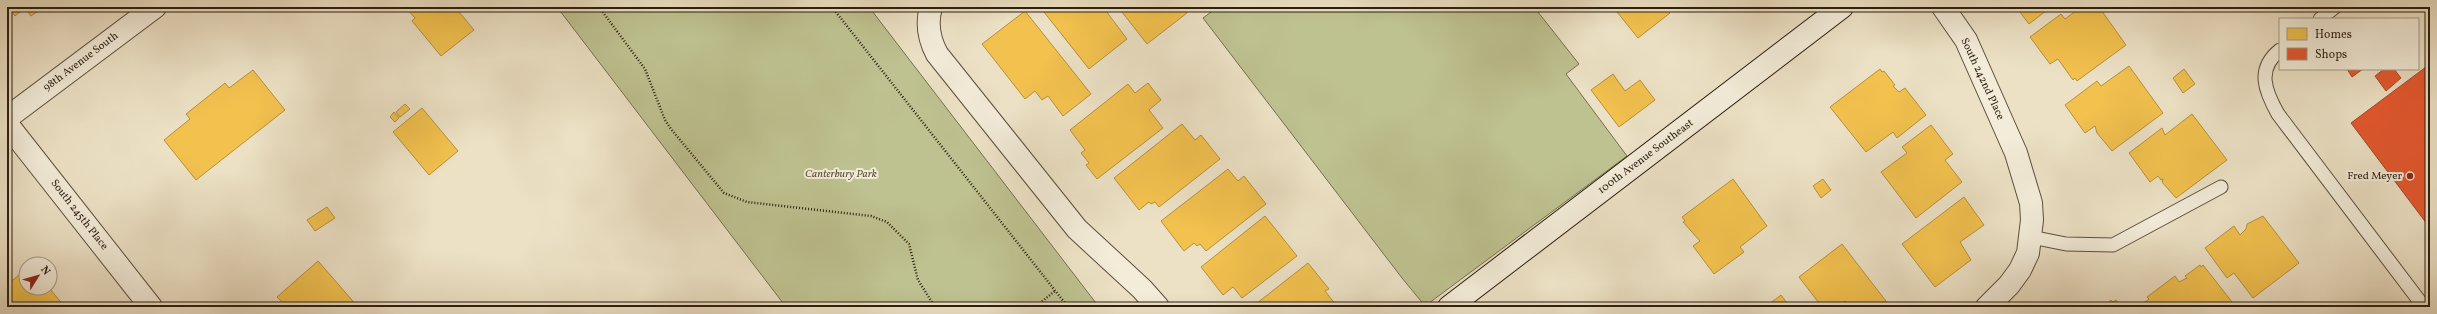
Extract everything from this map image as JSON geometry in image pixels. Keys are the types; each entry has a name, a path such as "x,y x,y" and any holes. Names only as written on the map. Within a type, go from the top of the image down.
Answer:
{"street":[{"name":"98th Avenue South","path":"7,118 155,7"},
{"path":"931,7 929,16 930,39 937,54 1077,229 1142,289 1158,307"},
{"name":"100th Avenue Southeast","path":"1449,307 1842,7"},
{"name":"South 242nd Place","path":"1943,7 1966,40 2016,153 2031,203 2031,237 2028,254 2020,270 2009,286 1987,307"},
{"name":"South 245th Place","path":"7,124 151,307"}],"lane":[{"path":"2321,18 2335,7"},
{"path":"2279,51 2269,59 2264,73 2268,96 2278,114 2424,307"},
{"path":"2031,237 2066,244 2113,245 2221,187"}],"path":[{"path":"599,7 645,69 665,120 724,193 747,202 871,216 887,222 909,244 918,280 935,307"},
{"path":"832,7 1068,307"},
{"path":"1035,307 1055,291"}],"green space":[{"name":"Canterbury Park","path":"557,7 869,7 1099,307 786,307"},
{"path":"1218,7 1534,7 1579,64 1566,74 1627,156 1425,306 1203,18"}],"building: Homes":[{"path":"8,7 44,7 31,16 25,8 15,16"},
{"path":"405,7 455,7 474,30 441,56 412,21 415,18"},
{"path":"1040,7 1103,7 1127,39 1089,69"},
{"path":"1118,7 1182,7 1187,13 1147,44"},
{"path":"1613,7 1665,7 1670,13 1638,38"},
{"path":"2016,7 2051,7 2029,24"},
{"path":"2081,7 2099,7 2126,45 2077,81 2075,78 2073,80 2058,59 2050,64 2030,37 2061,14 2065,19"},
{"path":"1025,11 1091,94 1063,116 1048,96 1042,100 1035,91 1025,99 982,44"},
{"path":"2129,66 2163,113 2112,151 2097,133 2095,126 2085,133 2065,105 2097,81 2101,86"},
{"path":"1880,69 1882,72 1884,71 1895,85 1893,86 1899,92 1905,88 1926,115 1897,138 1893,132 1866,152 1830,107"},
{"path":"2184,69 2195,84 2183,93 2173,78"},
{"path":"253,70 285,110 196,180 164,140 190,119 186,114 225,83 229,88"},
{"path":"1613,74 1625,91 1640,80 1655,100 1619,127 1591,90"},
{"path":"1148,83 1161,100 1149,110 1163,128 1097,179 1086,165 1089,163 1081,153 1085,150 1070,130 1128,84 1135,93"},
{"path":"405,104 410,109 400,117 396,112"},
{"path":"422,108 458,151 429,175 393,132"},
{"path":"394,112 399,118 395,122 390,117"},
{"path":"2192,114 2227,160 2176,198 2162,182 2163,179 2161,180 2158,176 2150,182 2129,153 2162,128 2165,135"},
{"path":"1182,124 1195,140 1201,135 1220,159 1159,207 1155,202 1151,204 1149,202 1139,210 1114,178"},
{"path":"1931,125 1953,154 1945,160 1962,182 1916,218 1881,172 1907,153 1902,147"},
{"path":"1228,169 1238,181 1244,176 1266,204 1206,251 1200,244 1197,246 1194,243 1184,251 1161,221"},
{"path":"1733,179 1767,226 1740,247 1744,252 1714,274 1693,246 1700,241 1683,222 1685,221 1682,217"},
{"path":"1823,179 1831,190 1821,198 1813,186"},
{"path":"1964,197 1984,225 1960,242 1971,260 1935,287 1902,244"},
{"path":"327,207 335,218 315,231 307,220"},
{"path":"1265,216 1297,256 1242,298 1233,287 1223,295 1201,267"},
{"path":"2263,216 2299,263 2253,298 2234,273 2227,278 2205,248 2234,226 2240,235 2246,229 2247,224"},
{"path":"1842,244 1889,305 1886,307 1849,307 1845,301 1837,307 1822,307 1799,277"},
{"path":"318,261 358,307 287,307 277,297"},
{"path":"1308,263 1329,289 1325,291 1336,305 1333,307 1252,307"},
{"path":"2200,265 2201,267 2203,265 2236,307 2138,307 2149,299 2147,297 2175,276 2179,282 2187,278 2185,276"},
{"path":"18,276 18,296 56,296 65,307 7,307 7,285"},
{"path":"1781,295 1790,307 1765,307"},
{"path":"2111,300 2113,302 2116,300 2121,307 2103,307"}],"building: Shops":[{"name":"Fred Meyer","path":"2430,64 2430,228 2351,123"},
{"path":"2348,70 2362,70 2352,77"},
{"path":"2383,70 2395,70 2401,78 2386,91 2375,76"}],"place":[{"name":"Fred Meyer","path":"2410,176"}]}
